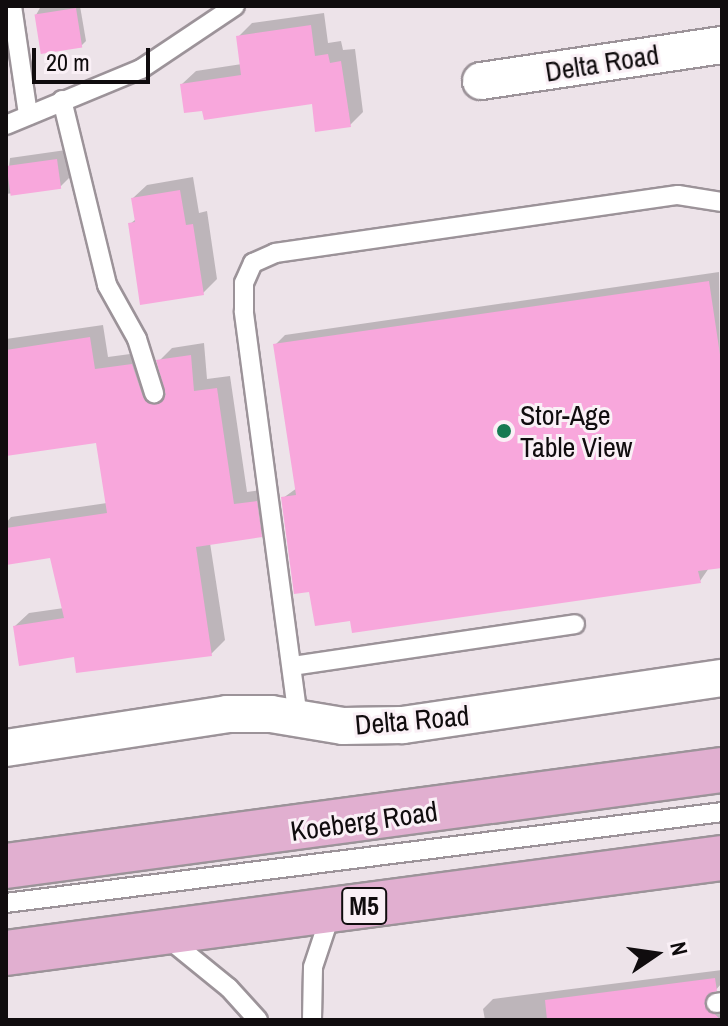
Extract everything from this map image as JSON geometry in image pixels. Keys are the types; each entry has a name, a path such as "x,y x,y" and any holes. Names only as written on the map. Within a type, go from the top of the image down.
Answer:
{"main road":[{"name":"Koeberg Road","path":"6,866 722,770"},
{"name":"M5","path":"6,953 722,858"}],"street":[{"name":"Delta Road","path":"481,81 722,45"},
{"name":"Delta Road","path":"6,748 227,714 298,718 343,726 403,725 722,678"}],"lane":[{"path":"12,6 28,115"},
{"path":"6,125 141,69 235,6"},
{"path":"62,100 104,273 116,307 137,339 154,393"},
{"path":"298,718 244,311 244,283 253,263 290,251 678,195 722,202"},
{"path":"292,666 575,624"},
{"path":"6,903 722,812"},
{"path":"312,1020 313,967 332,911"},
{"path":"161,933 229,988 258,1020"}],"building":[{"path":"76,8 82,48 41,54 35,15"},
{"path":"311,25 315,56 328,54 330,63 341,61 351,127 315,132 312,104 204,120 202,111 184,113 180,84 241,75 236,36"},
{"path":"57,159 61,189 11,196 6,166"},
{"path":"180,190 186,225 193,224 204,295 140,305 128,223 135,222 131,198"},
{"name":"Stor-Age Table View","path":"709,281 722,368 722,568 698,571 701,583 352,633 350,621 315,626 309,592 294,594 281,497 296,495 273,344"},
{"path":"90,337 95,369 132,364 143,397 151,404 166,395 156,360 191,355 194,391 217,388 234,504 257,501 262,537 196,547 212,656 76,673 74,657 19,666 13,626 64,618 50,558 6,565 6,528 107,513 96,443 6,456 6,350"},
{"path":"715,978 717,991 708,994 704,1004 721,1020 547,1020 545,1000"}],"place":[{"name":"Stor-Age Table View","path":"504,431"}]}
